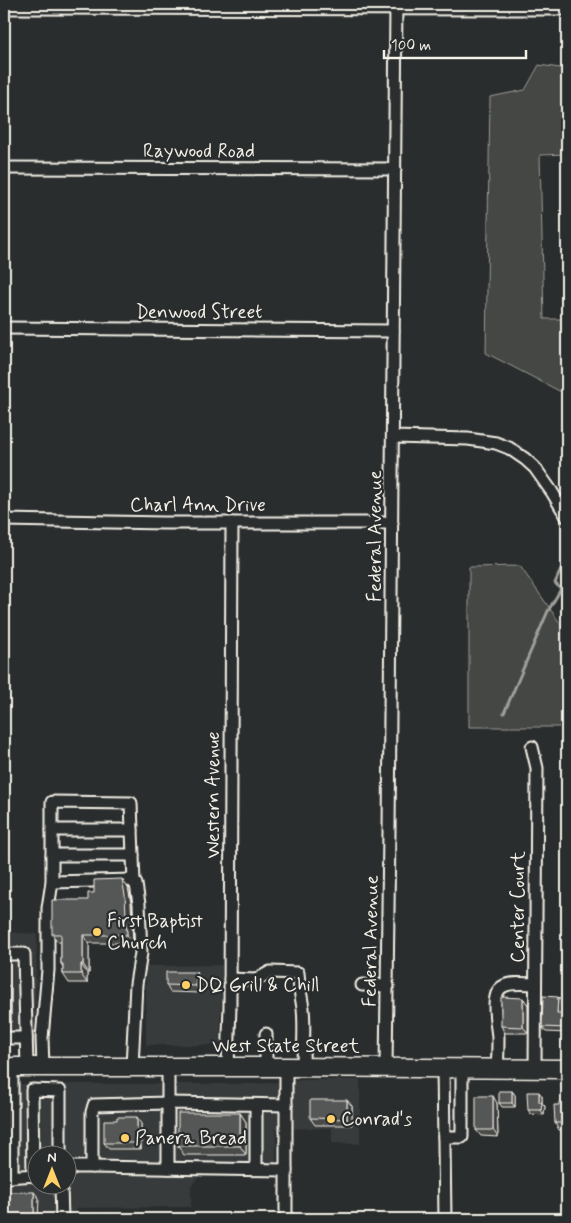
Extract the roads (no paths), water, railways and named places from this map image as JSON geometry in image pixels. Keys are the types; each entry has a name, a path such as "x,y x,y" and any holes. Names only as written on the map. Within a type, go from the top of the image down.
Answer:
{"highway":[{"name":"West State Street","path":"21,1067 567,1069"}],"street":[{"path":"4,8 396,6 567,8"},
{"name":"Federal Avenue","path":"386,1068 396,6"},
{"name":"Raywood Road","path":"4,168 395,169"},
{"name":"Denwood Street","path":"4,328 393,331"},
{"path":"393,437 468,439 496,443 509,448 535,468 567,517"},
{"name":"Charl Ann Drive","path":"4,520 392,524"},
{"name":"Western Avenue","path":"228,1067 232,523"},
{"name":"Center Court","path":"532,747 536,761 535,1069"},
{"path":"21,1067 42,1038 48,970 48,908 52,882 52,802 131,803 133,882 136,884 140,904 141,953 136,984 132,1067"},
{"path":"52,830 132,830"},
{"path":"52,855 133,855"},
{"path":"52,882 133,882"},
{"path":"4,954 24,954 26,1038 8,1177 28,1176"},
{"path":"230,979 256,980 270,972 298,973 303,1014 286,1105 286,1219"},
{"path":"497,1068 498,1039 495,1007 498,990 508,985 535,984"},
{"path":"362,985 388,986"},
{"path":"266,1034 266,1067"},
{"path":"4,1038 26,1038"},
{"path":"168,1067 168,1168"},
{"path":"443,1068 445,1219"},
{"path":"444,1137 462,1137 462,1068"},
{"path":"34,1146 32,1090 60,1091 60,1146"},
{"path":"444,1094 462,1094"},
{"path":"92,1167 92,1112 94,1105 168,1103 286,1105"},
{"path":"256,1105 256,1169"},
{"path":"78,1168 286,1170"},
{"path":"61,1196 62,1219"}],"waterway":[{"path":"504,713 548,611 561,589 555,583 567,556"}],"place":[{"name":"First Baptist Church","path":"97,932"},
{"name":"DQ Grill & Chill","path":"186,985"},
{"name":"Conrad's","path":"331,1119"},
{"name":"Panera Bread","path":"125,1138"}]}
